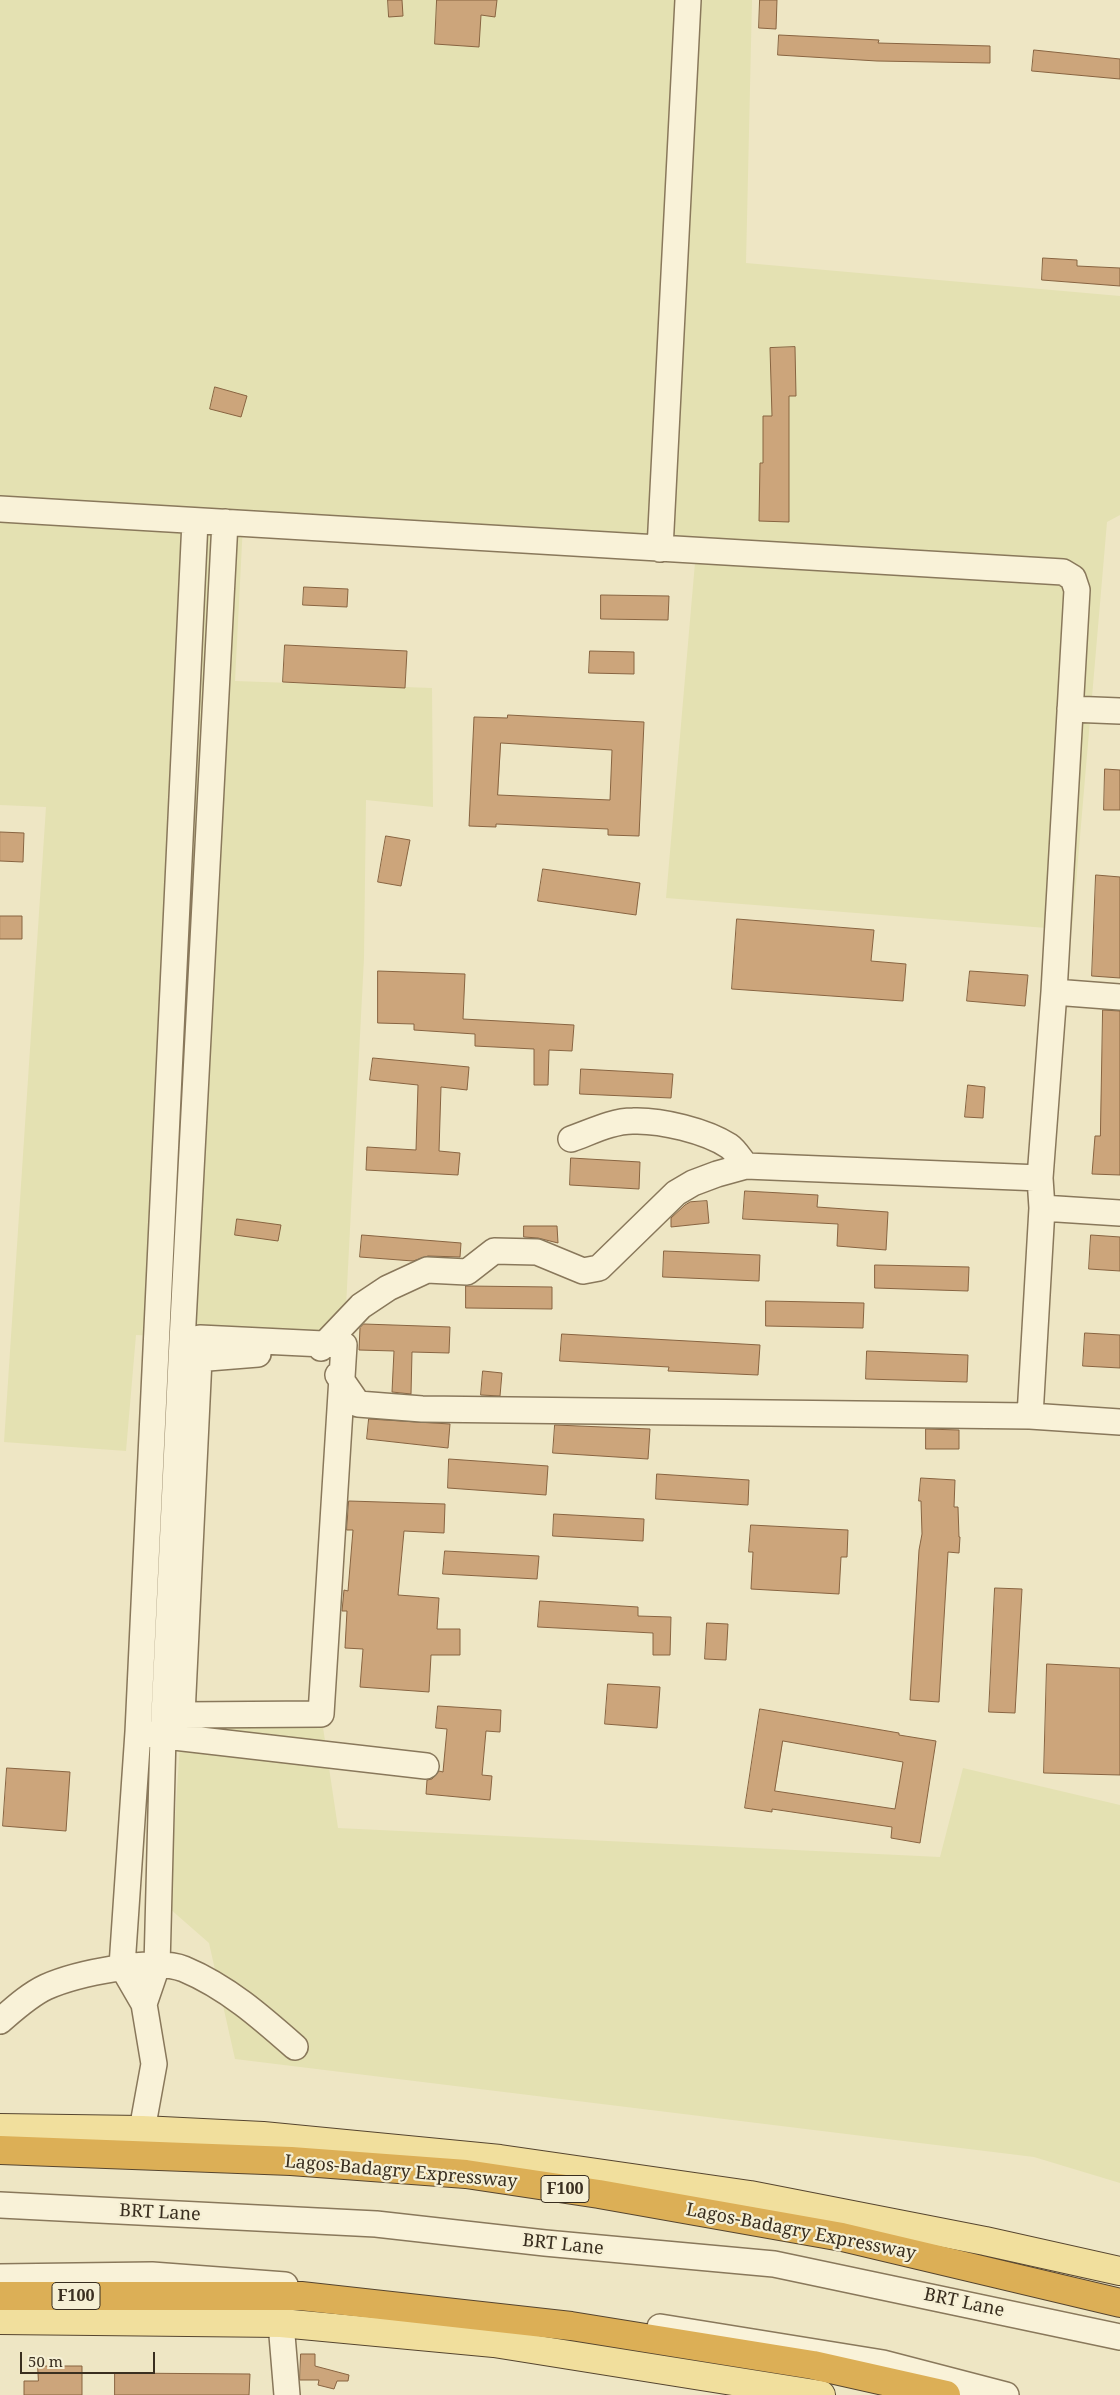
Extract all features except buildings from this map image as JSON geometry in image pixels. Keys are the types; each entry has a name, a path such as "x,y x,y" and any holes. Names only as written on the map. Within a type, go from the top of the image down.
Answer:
{"highway":[{"name":"Lagos-Badagry Expressway","path":"0,2150 291,2161 466,2174 599,2194 842,2237 1120,2303"},
{"name":"F100","path":"0,2296 300,2296 571,2326 813,2365 946,2395"},
{"path":"0,2306 153,2297"}],"main road":[{"name":"Lagos-Badagry Expressway","path":"0,2128 142,2130 263,2136 500,2159 740,2194 985,2240 1120,2271"},
{"path":"0,2320 280,2323 494,2344 822,2395"}],"street":[{"path":"660,550 688,0"},
{"path":"0,510 195,520 660,550 1063,572 1073,578 1077,590 1054,992 1040,1178 1042,1208 1030,1416"},
{"path":"142,2130 154,2064 144,2004 122,1966 138,1732 195,520"},
{"path":"144,2004 157,1966 163,1735 180,1361 225,522"},
{"path":"1070,709 1120,711"},
{"path":"1054,992 1120,997"},
{"path":"571,1139 612,1124 633,1121 658,1124 693,1130 730,1146 746,1166"},
{"path":"155,1359 180,1361 320,1348 361,1306 388,1288 427,1270 467,1272 494,1251 537,1252 584,1271 599,1268 676,1193 693,1183 746,1166 1040,1178"},
{"path":"1042,1208 1120,1213"},
{"path":"200,1338 344,1345 321,1714 182,1715 200,1338"},
{"path":"320,1348 358,1404 422,1409 1030,1416 1120,1422"},
{"path":"138,1732 426,1766"},
{"path":"0,2021 46,1987 122,1966 182,1968 223,1990 255,2011 295,2048"},
{"name":"BRT Lane","path":"0,2205 376,2224 545,2243 774,2264 1120,2337"},
{"path":"0,2277 152,2275 365,2291 710,2334 883,2362 1006,2395"},
{"path":"280,2323 287,2395"}],"shaded area":[{"path":"0,0 752,0 746,263 1120,296 1120,515 1107,522 1072,930 666,898 696,551 243,524 235,681 432,688 433,807 366,800 364,958 344,1345 136,1335 126,1451 4,1442 46,807 0,805"},
{"path":"321,1714 338,1828 940,1857 963,1768 1120,1805 1120,2183 1034,2157 235,2059 209,1943 169,1908 182,1715"}]}
